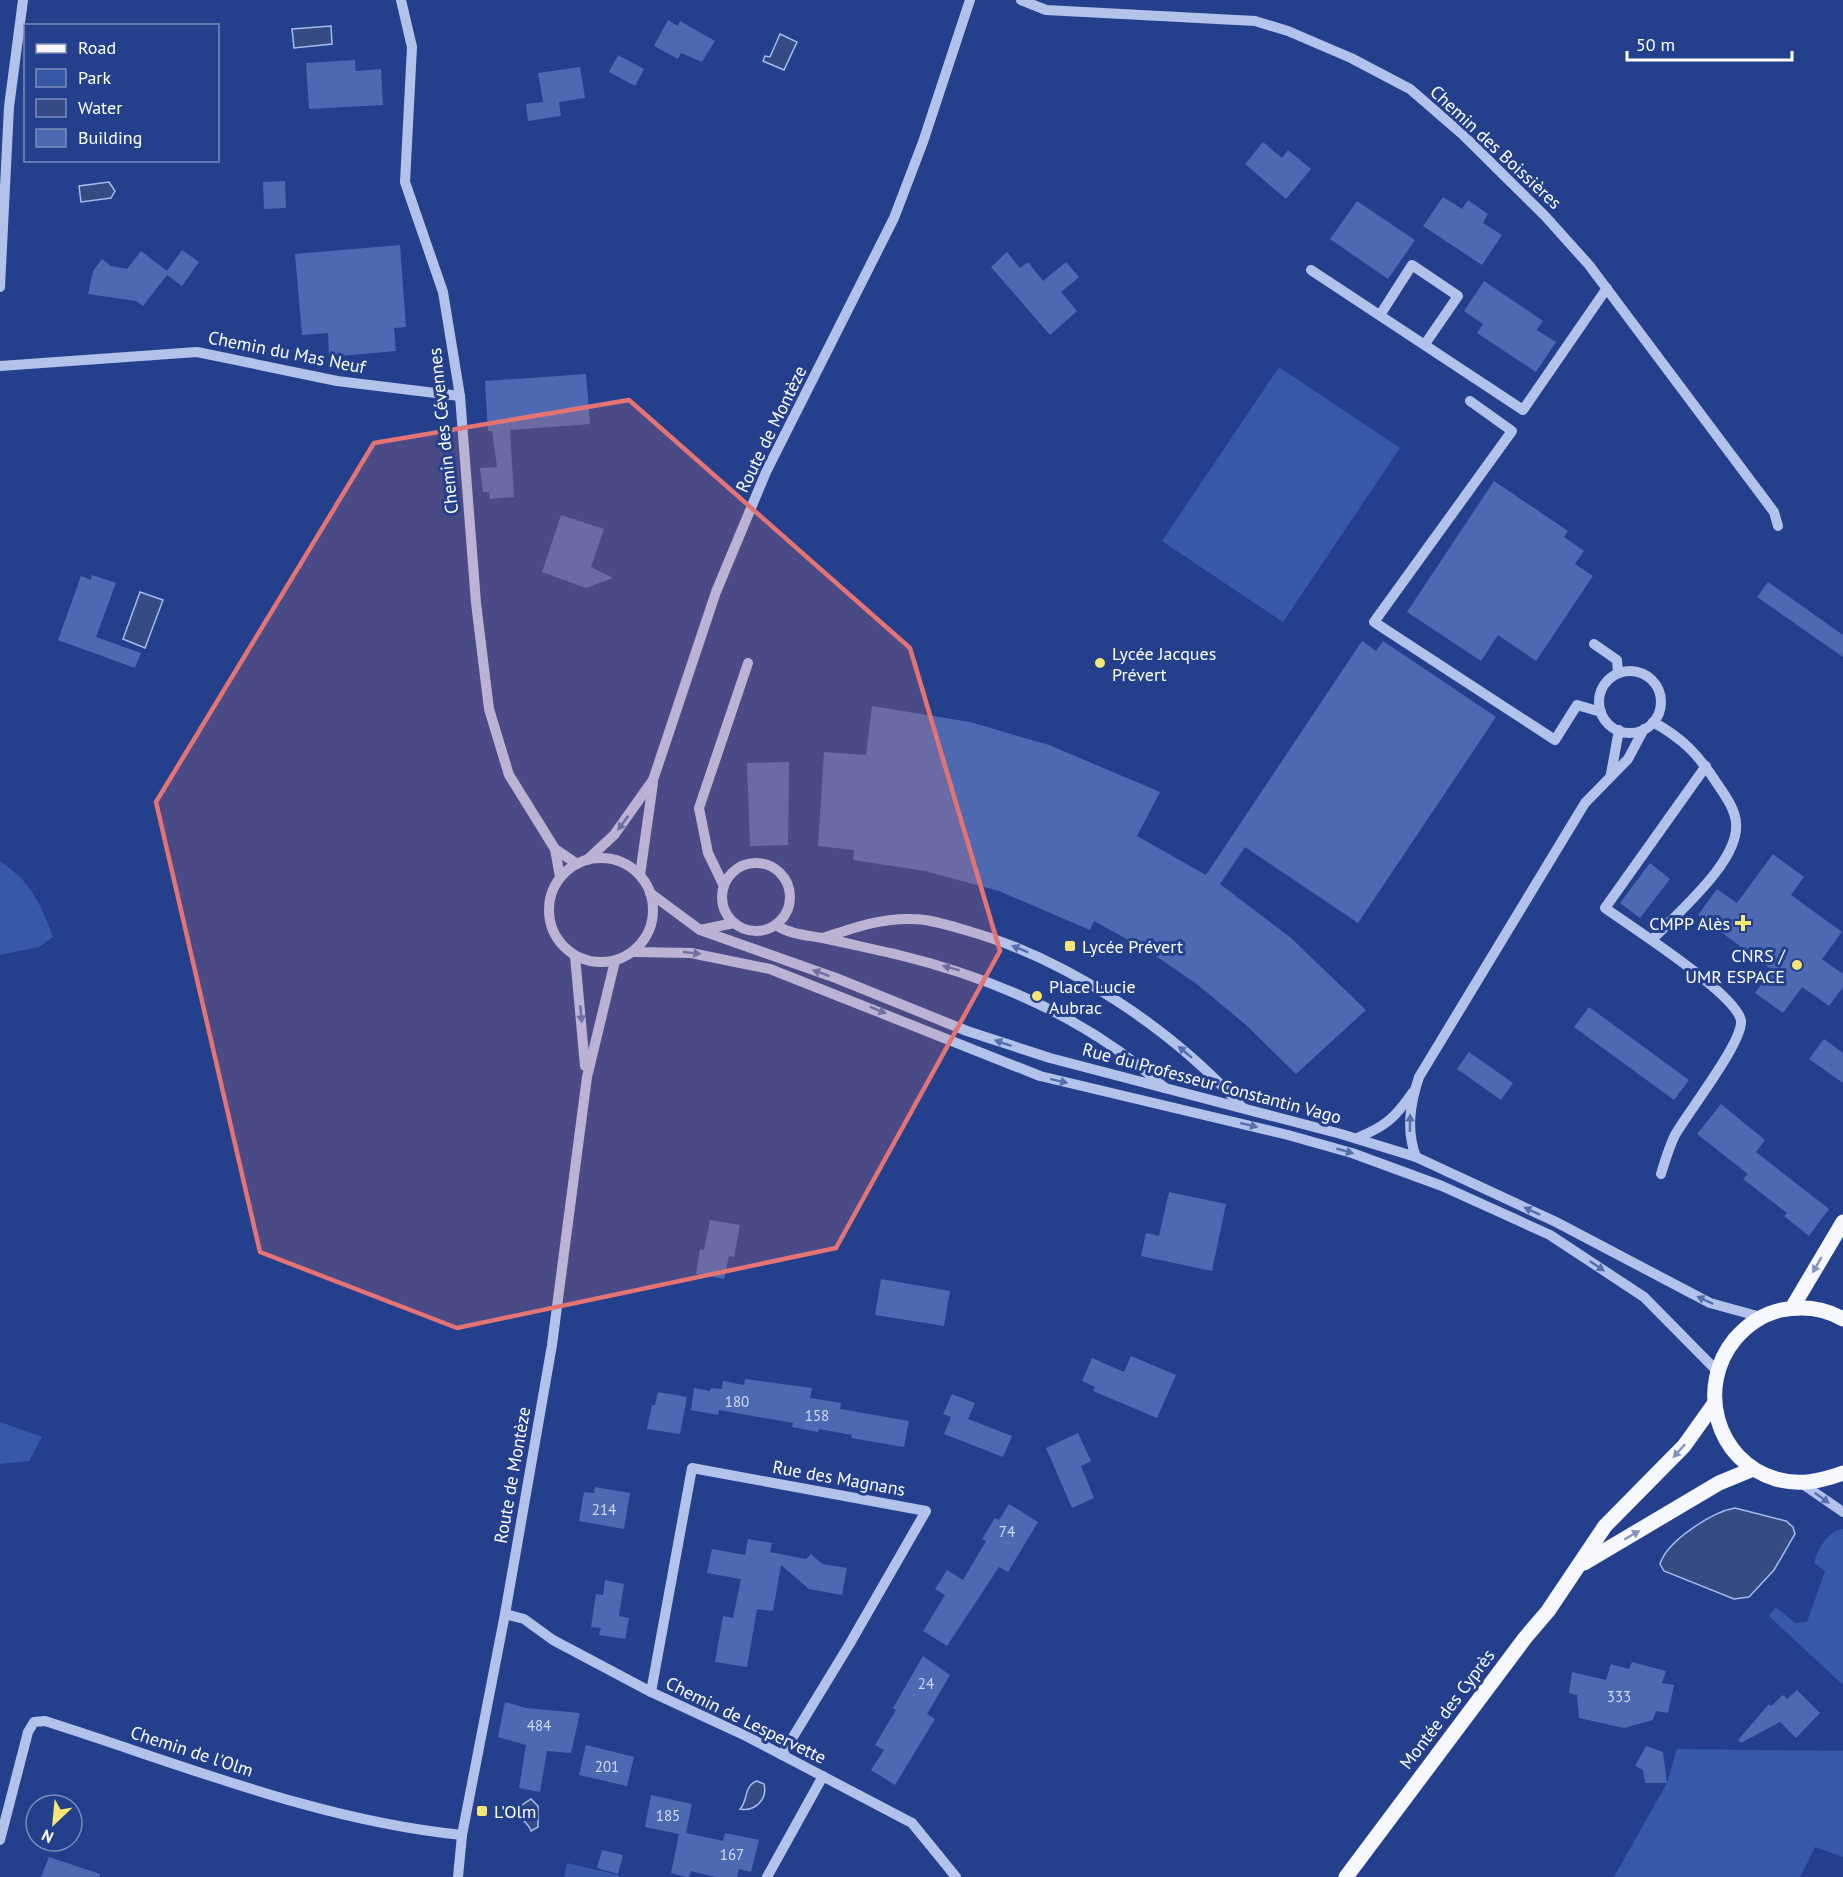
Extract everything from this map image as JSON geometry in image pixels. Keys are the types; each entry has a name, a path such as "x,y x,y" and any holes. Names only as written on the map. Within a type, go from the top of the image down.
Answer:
{"main road":[{"path":"1792,1308 1843,1222"},
{"path":"1843,1319 1814,1309 1792,1308 1761,1317 1741,1331 1726,1350 1717,1371 1714,1404 1720,1429 1733,1451 1753,1468 1776,1479 1801,1483 1823,1481 1843,1473"},
{"name":"Montée des Cyprès","path":"1346,1877 1581,1565 1605,1527 1684,1446 1714,1404"},
{"name":"Montée des Cyprès","path":"1581,1565 1719,1483 1753,1468"}],"street":[{"path":"0,287 9,107 23,0"},
{"name":"Chemin des Cévennes","path":"401,0 412,47 405,182 444,292 460,396 476,603 489,708 509,775 555,849 560,877"},
{"name":"Route de Montèze","path":"582,862 614,835 653,780 716,592 766,472 894,218 923,142 970,0"},
{"name":"Chemin des Boissières","path":"1021,0 1046,10 1255,21 1288,31 1351,58 1410,89 1462,134 1545,216 1607,288 1774,512 1778,526"},
{"path":"1380,315 1412,265 1458,296 1425,344"},
{"path":"1311,270 1523,410 1607,288"},
{"name":"Chemin du Mas Neuf","path":"0,366 197,352 338,381 460,396"},
{"path":"1470,401 1512,431 1374,622 1555,740 1577,705 1601,712"},
{"path":"1594,644 1617,660 1618,673"},
{"path":"734,923 724,906 724,886 708,854 699,808 748,663"},
{"path":"1416,1157 1410,1140 1410,1114 1419,1077 1586,803 1628,759 1649,726 1661,703 1655,684 1638,672 1618,673 1610,678 1600,694 1601,712 1612,726 1628,732 1649,726 1686,742 1706,765 1734,811 1736,831 1733,845 1717,869 1652,940"},
{"path":"1611,775 1619,730"},
{"path":"1661,1174 1675,1137 1734,1047 1742,1023 1738,1009 1720,992 1652,940 1605,908 1706,765"},
{"path":"640,875 653,780"},
{"name":"Chemin des Cévennes","path":"555,849 582,862"},
{"path":"615,860 640,875 650,893 654,909 645,940 634,952 615,961 588,962 575,956 561,945 552,929 548,911 551,894 560,877 582,862 615,860"},
{"path":"700,930 734,923 755,931 776,925 790,906 788,883 772,866 749,863 738,868 724,886"},
{"name":"Rue du Professeur Constantin Vago","path":"650,893 700,930 836,978 967,1030 1050,1058 1357,1138 1416,1157 1556,1222 1710,1303 1761,1317"},
{"path":"824,938 877,921 914,919 986,936 1029,953 1100,992 1161,1032 1216,1079 1242,1108"},
{"path":"776,925 788,933 824,938 957,970 1023,995 1072,1020 1113,1046 1136,1062 1165,1089"},
{"name":"Rue du Professeur Constantin Vago","path":"634,952 691,952 770,969 1040,1076 1288,1135 1352,1153 1442,1186 1550,1235 1644,1297 1717,1371"},
{"name":"Route de Montèze","path":"575,956 586,1077"},
{"name":"Route de Montèze","path":"458,1877 462,1835 505,1614 552,1345 586,1077 615,961"},
{"path":"1357,1138 1392,1120 1415,1089"},
{"name":"Rue des Magnans","path":"651,1692 692,1468 926,1511 782,1755"},
{"path":"1801,1483 1843,1512"},
{"name":"Chemin de Lespervette","path":"505,1614 524,1619 553,1640 651,1692 782,1755 912,1823 956,1877"},
{"name":"Chemin de l'Olm","path":"0,1840 28,1732 34,1722 45,1720 295,1802 391,1824 462,1835"},
{"path":"767,1877 823,1776"}],"highlighted area":[{"path":"629,400 910,648 1000,951 836,1248 457,1328 260,1252 156,802 374,443"}],"green space":[{"path":"1279,367 1400,448 1283,622 1162,541"},
{"path":"0,861 27,885 44,914 53,937 39,947 0,955"},
{"path":"0,1422 42,1437 29,1461 0,1464"},
{"path":"1843,1529 1843,1685 1769,1616 1776,1607 1795,1623 1807,1622 1825,1571 1814,1563 1828,1537 1837,1530"},
{"path":"1677,1749 1843,1751 1843,1857 1815,1847 1800,1877 1614,1877 1667,1783"},
{"path":"567,1863 619,1875 619,1877 564,1877"}],"water":[{"path":"331,26 332,44 294,48 292,29"},
{"path":"780,34 797,42 784,70 763,61 765,56 770,57"},
{"path":"109,182 115,191 111,198 81,202 79,186"},
{"path":"140,592 163,600 145,648 123,639"},
{"path":"1735,1508 1786,1521 1793,1527 1795,1534 1774,1570 1749,1597 1734,1599 1664,1571 1660,1564 1664,1555 1681,1537 1703,1521"},
{"path":"757,1781 764,1784 762,1800 755,1807 740,1809 750,1786"},
{"path":"531,1799 538,1806 538,1827 531,1831 522,1819 519,1807"}],"building":[{"path":"668,20 678,26 680,21 715,41 702,62 681,53 678,59 654,46"},
{"path":"618,55 644,69 635,86 609,72"},
{"path":"355,60 356,71 381,69 383,105 309,109 306,63"},
{"path":"580,67 585,98 559,102 561,116 528,121 526,104 543,102 538,73"},
{"path":"1263,142 1282,158 1288,150 1311,169 1286,199 1245,164"},
{"path":"285,181 286,208 264,209 263,182"},
{"path":"1443,197 1462,209 1468,200 1488,214 1483,223 1502,235 1482,265 1423,226"},
{"path":"1357,201 1415,240 1388,279 1330,239"},
{"path":"400,245 406,327 394,328 396,351 329,357 328,333 302,335 295,254"},
{"path":"182,250 199,262 182,286 167,275 143,306 136,301 88,294 93,271 102,259 111,266 127,269 141,251 167,271"},
{"path":"1007,252 1020,268 1028,262 1043,281 1066,262 1079,277 1061,292 1077,311 1050,335 991,267"},
{"path":"1484,281 1543,321 1537,330 1556,342 1536,372 1477,333 1483,324 1464,311"},
{"path":"586,374 590,424 510,430 514,497 490,499 489,492 483,492 480,468 497,467 492,431 488,431 485,381"},
{"path":"1494,481 1568,531 1564,537 1584,551 1575,564 1593,576 1536,661 1498,635 1481,661 1407,612"},
{"path":"561,515 604,529 591,567 613,578 586,588 542,572"},
{"path":"92,575 116,583 96,637 141,653 135,668 58,640 81,576 91,580"},
{"path":"1768,582 1843,635 1843,657 1757,597"},
{"path":"1362,641 1376,651 1383,641 1496,717 1358,923 1245,847 1220,884 1291,938 1366,1010 1296,1074 1246,1025 1198,985 1150,952 1094,921 1090,930 999,891 925,871 853,860 854,850 818,846 824,752 866,755 872,706 970,722 1049,745 1160,792 1137,836 1206,875"},
{"path":"789,762 788,845 750,846 747,763"},
{"path":"1773,854 1804,877 1791,895 1842,932 1822,959 1843,974 1843,987 1829,1006 1802,987 1783,1013 1755,993 1772,970 1698,915 1717,889 1737,903"},
{"path":"1650,863 1670,879 1640,918 1620,903"},
{"path":"1589,1007 1689,1080 1674,1100 1574,1027"},
{"path":"1824,1039 1843,1053 1843,1083 1809,1059"},
{"path":"1469,1052 1513,1083 1501,1100 1457,1069"},
{"path":"1721,1104 1765,1140 1756,1152 1829,1209 1809,1236 1784,1216 1787,1213 1743,1179 1748,1174 1697,1134"},
{"path":"1169,1192 1226,1204 1212,1271 1141,1256 1146,1233 1159,1236"},
{"path":"710,1220 740,1225 734,1257 729,1256 724,1279 696,1274 700,1249 704,1250"},
{"path":"881,1279 950,1291 944,1326 875,1315"},
{"path":"1131,1356 1176,1375 1157,1418 1093,1391 1095,1387 1082,1381 1092,1358 1124,1372"},
{"path":"745,1379 812,1388 810,1398 841,1403 840,1409 909,1421 904,1447 851,1438 852,1435 819,1429 818,1432 792,1427 793,1423 719,1410 718,1415 691,1410 694,1388 710,1391 711,1388 722,1389 723,1381 744,1385"},
{"path":"658,1392 687,1397 680,1434 647,1429 652,1405 655,1405"},
{"path":"952,1394 975,1403 968,1419 1012,1436 1003,1457 944,1434 951,1417 943,1414"},
{"path":"1078,1433 1091,1461 1081,1466 1094,1498 1072,1508 1046,1448"},
{"path":"595,1487 630,1493 624,1529 579,1521 584,1492 594,1493"},
{"path":"1009,1504 1038,1522 1008,1572 999,1567 947,1646 923,1631 945,1595 935,1589 947,1570 963,1580 986,1541 982,1539 995,1518 999,1520"},
{"path":"748,1539 772,1543 770,1552 806,1559 811,1554 822,1564 847,1568 842,1595 809,1589 781,1565 773,1611 757,1609 747,1667 715,1662 723,1616 733,1618 741,1579 707,1573 712,1549 745,1555"},
{"path":"605,1580 624,1584 619,1616 629,1618 625,1639 599,1635 601,1628 591,1627 596,1594 603,1595"},
{"path":"923,1656 950,1675 927,1714 935,1719 895,1785 871,1770 884,1750 875,1745 896,1710 893,1708"},
{"path":"1632,1662 1666,1671 1662,1683 1674,1685 1668,1713 1656,1711 1653,1720 1624,1728 1579,1718 1577,1695 1569,1693 1572,1672 1606,1680 1611,1664 1629,1669"},
{"path":"1797,1690 1820,1713 1796,1738 1780,1722 1741,1743 1738,1740 1769,1704 1771,1706 1783,1695 1787,1699"},
{"path":"505,1702 526,1708 580,1713 571,1753 547,1751 540,1792 519,1788 526,1745 498,1737"},
{"path":"586,1745 634,1757 627,1786 579,1775"},
{"path":"1646,1746 1663,1752 1667,1783 1645,1783 1643,1770 1635,1766"},
{"path":"651,1795 692,1804 686,1833 723,1841 725,1833 759,1840 751,1872 739,1869 737,1877 715,1877 691,1871 689,1877 671,1873 679,1834 645,1827"},
{"path":"602,1850 623,1855 618,1874 597,1868"},
{"path":"49,1857 100,1874 100,1877 41,1877"}],"place":[{"name":"Lycée Jacques Prévert","path":"1100,663"},
{"name":"CMPP Alès","path":"1743,923"},
{"name":"Lycée Prévert","path":"1070,946"},
{"name":"CNRS / UMR ESPACE","path":"1797,965"},
{"name":"Place Lucie Aubrac","path":"1037,996"},
{"name":"L'Olm","path":"482,1811"}]}
